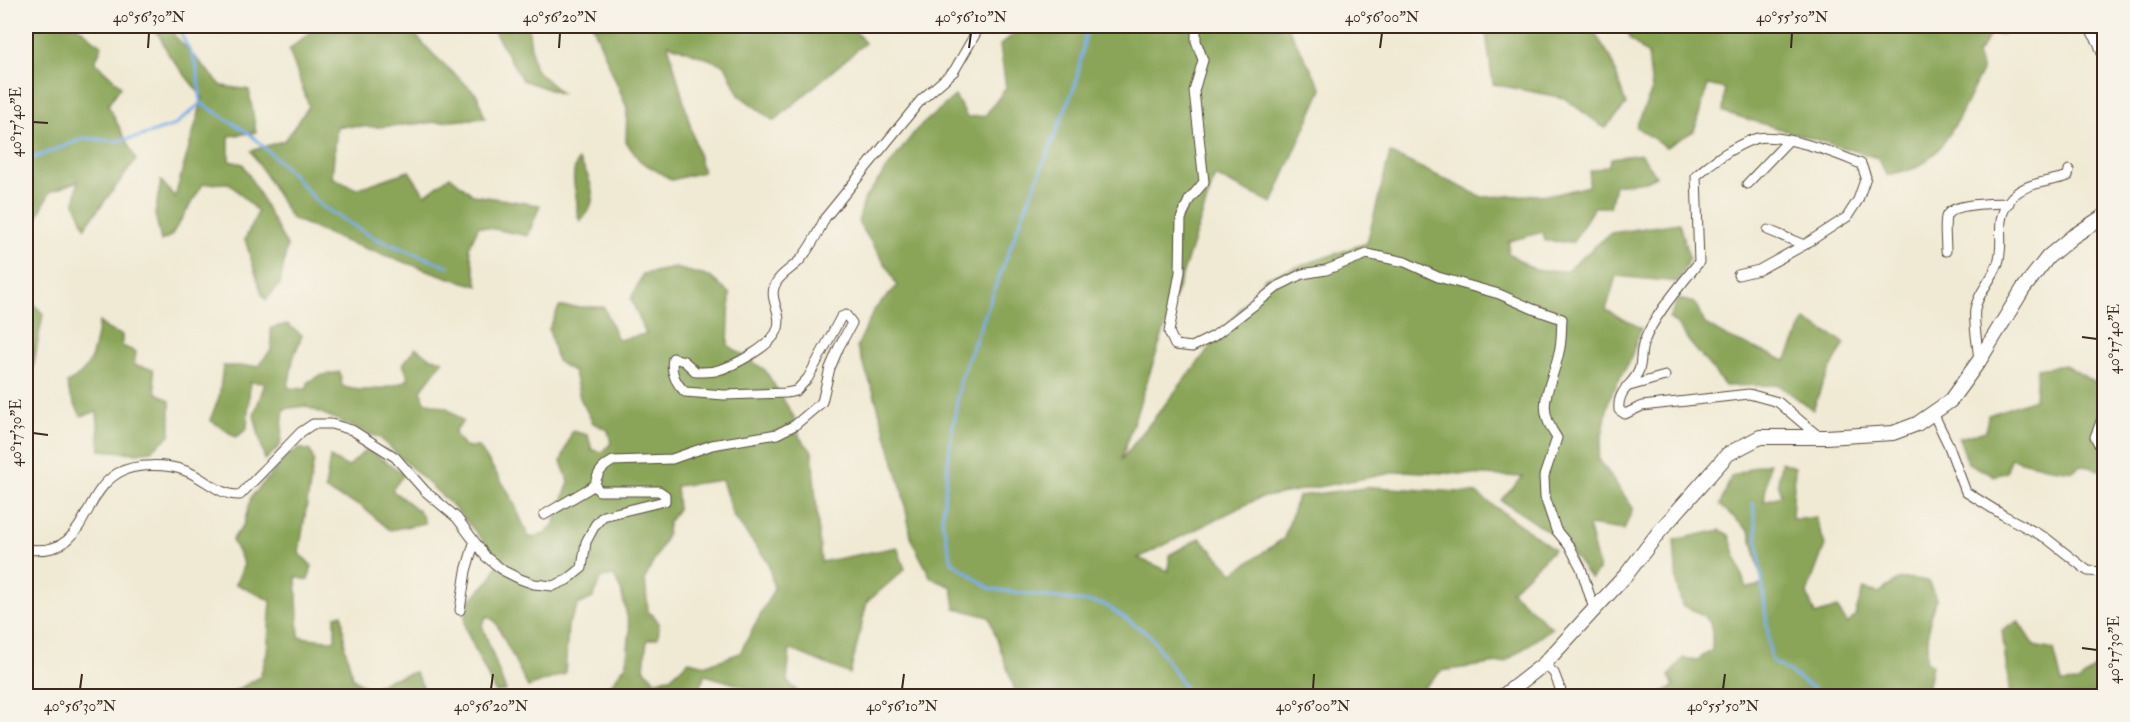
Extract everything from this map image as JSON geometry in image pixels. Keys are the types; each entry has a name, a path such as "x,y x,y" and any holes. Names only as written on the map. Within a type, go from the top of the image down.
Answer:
{"main road":[{"path":"1503,696 1544,664 1626,574 1659,532 1728,454 1760,437 1827,437 1893,433 1917,424 1950,401 1979,361 2023,289 2048,257 2072,237 2104,216"}],"street":[{"path":"26,549 40,551 62,544 87,516 96,494 119,472 141,466 171,467 186,471 228,496 240,495 301,432 313,424 331,424 352,430 395,457 425,491 457,518 474,543 495,564 520,579 553,586 567,580 582,568 586,542 603,516 665,501 665,495 659,492 599,491 595,485 596,475 606,465 613,461 672,459 712,445 777,434 795,425 822,402 830,368 852,323 846,315 841,317 808,378 796,391 724,395 685,392 676,383 671,367 673,358 684,361 696,372 713,371 729,366 768,342 778,329 779,312 773,300 773,291 778,280 800,260 815,240 825,218 921,100 954,71 980,26"},
{"path":"1196,26 1196,41 1203,60 1194,91 1204,182 1189,200 1181,219 1180,273 1169,332 1175,345 1192,348 1214,336 1280,285 1302,274 1326,270 1367,254 1405,262 1438,278 1499,294 1562,319 1560,352 1549,384 1544,410 1548,426 1557,438 1544,476 1545,497 1556,530 1570,547 1581,568 1594,609"},
{"path":"2088,26 2098,42 2104,59"},
{"path":"1738,275 1759,270 1804,245 1847,217 1858,200 1866,177 1861,164 1836,153 1789,140 1766,137 1755,139 1710,163 1696,176 1700,262 1666,303 1643,343 1638,372 1622,393 1618,403 1619,410 1625,414 1642,406 1749,394 1778,402 1818,436"},
{"path":"1747,184 1789,140"},
{"path":"1979,361 1975,309 1998,264 2001,245 1999,227 2003,211 2013,196 2028,186 2068,176 2069,170"},
{"path":"1946,251 1946,216 1951,211 1963,206 2009,203"},
{"path":"1768,230 1804,245"},
{"path":"1626,387 1665,376"},
{"path":"1933,413 1948,444 1966,492 2002,515 2046,538 2088,571 2104,572"},
{"path":"2104,414 2095,437 2104,453"},
{"path":"544,515 595,485"},
{"path":"460,610 466,571 474,543"},
{"path":"1544,664 1554,673 1563,696"}],"green space":[{"path":"26,26 77,26 102,46 95,62 121,86 108,105 136,160 85,227 75,203 78,181 50,192 35,222 26,228"},
{"path":"150,26 178,26 173,34 222,86 249,90 256,132 229,136 229,161 243,164 287,246 280,284 266,300 262,294 245,239 258,212 229,183 203,184 171,236 161,241 155,214 161,181 175,197 203,98 169,55 159,35"},
{"path":"317,26 407,26 477,95 485,118 378,127 337,126 332,177 356,189 409,171 425,195 450,176 473,195 540,205 528,236 479,226 469,247 478,286 344,241 291,218 251,151 285,140 309,106 289,50"},
{"path":"491,26 528,26 534,68 562,94 522,80"},
{"path":"593,26 851,26 865,43 774,121 739,95 725,65 668,44 703,172 672,180 640,161 626,142 627,108"},
{"path":"1024,26 1287,26 1322,89 1272,203 1215,176 1121,460 1265,278 1367,243 1390,153 1482,197 1557,194 1588,186 1590,171 1608,166 1611,158 1641,154 1656,176 1645,181 1615,185 1610,207 1594,207 1573,242 1545,241 1543,232 1509,241 1508,253 1535,270 1566,271 1611,233 1679,223 1689,258 1678,282 1616,276 1606,310 1641,328 1630,360 1609,399 1598,458 1633,508 1624,530 1588,525 1599,569 1591,579 1563,541 1501,500 1523,477 1403,471 1259,498 1138,558 1169,571 1169,555 1200,538 1233,573 1284,538 1298,496 1373,487 1476,493 1554,549 1511,591 1552,628 1505,662 1441,671 1415,696 1017,696 989,617 955,608 952,587 931,578 912,541 902,490 874,393 857,347 874,310 897,286 858,222 865,198 916,130 955,96 967,117 985,116 1006,88 1000,45"},
{"path":"1485,26 1590,26 1611,58 1626,105 1605,128 1564,98 1493,84"},
{"path":"1626,26 2012,26 2002,34 1991,34 1977,54 1982,71 1949,136 1940,147 1919,166 1887,175 1878,158 1723,112 1725,89 1708,85 1694,131 1666,147 1636,127 1652,90 1648,55 1630,39"},
{"path":"578,160 585,169 592,194 590,207 580,221 577,214 574,181 574,171"},
{"path":"675,268 710,277 730,294 728,345 765,370 794,417 800,438 812,451 821,562 897,547 905,569 867,602 850,674 790,649 787,681 802,696 750,696 746,687 705,675 696,696 602,696 626,665 630,629 621,590 614,576 601,578 593,598 578,605 568,625 565,674 528,687 495,621 487,616 482,625 506,691 495,692 465,628 465,605 489,581 500,560 455,508 380,438 305,406 284,409 280,446 265,460 254,415 265,383 250,382 247,429 236,437 210,420 219,398 223,366 258,366 271,350 271,328 287,324 302,335 293,359 288,388 307,389 308,382 319,376 340,372 342,386 358,390 394,385 409,379 403,364 416,348 429,357 443,361 421,390 425,402 447,408 463,421 454,432 464,447 479,447 511,496 529,538 545,534 554,524 569,482 561,462 572,431 588,435 592,450 603,452 611,443 608,430 593,423 580,398 574,372 557,361 549,329 559,307 604,307 618,340 646,334 631,299 643,274","holes":["722,480 733,516 768,562 774,589 740,653 707,665 689,661 670,678 654,680 644,668 647,640 657,638 659,626 655,617 648,612 645,579 666,537 669,521 678,509 676,486"]},
{"path":"26,299 31,301 43,314 32,372 26,371"},
{"path":"1678,299 1695,303 1705,324 1727,337 1786,361 1805,320 1845,343 1822,385 1813,410 1779,385 1725,386 1679,327 1669,318"},
{"path":"99,322 109,330 122,335 122,346 136,352 134,365 153,369 156,392 170,401 170,435 151,451 137,453 100,450 97,412 81,416 70,395 67,383 83,372 88,365 94,350"},
{"path":"2065,365 2104,388 2104,471 2080,465 2073,471 2010,458 2007,472 1994,476 1968,463 1959,438 1986,431 1988,415 2035,399 2037,369"},
{"path":"299,448 310,451 314,460 299,553 312,566 308,580 296,577 299,637 335,641 335,616 342,614 345,648 353,678 370,690 385,681 415,672 428,696 230,696 260,677 267,653 271,601 236,584 244,564 232,540 244,524 251,497 288,455"},
{"path":"367,449 404,474 392,490 421,513 425,523 390,530 361,506 325,489 330,457 348,467"},
{"path":"1781,462 1795,467 1792,519 1816,518 1825,545 1807,593 1815,615 1837,608 1848,624 1855,616 1863,589 1879,593 1902,579 1928,581 1936,599 1930,618 1926,660 1932,665 1926,696 1656,696 1674,686 1669,676 1683,658 1697,660 1712,650 1712,631 1708,620 1682,605 1677,586 1674,540 1720,530 1729,535 1746,588 1763,585 1750,532 1720,505 1731,477 1769,463 1764,501 1781,496 1778,483"},
{"path":"2018,621 2034,646 2054,650 2062,683 2078,682 2101,662 2102,643 2104,645 2104,696 2010,696 2002,631"}],"waterway":[{"path":"26,161 85,138 115,141 139,137 175,125 201,103 196,63 180,32 183,26"},
{"path":"743,26 752,30"},
{"path":"1087,26 1076,83 1021,219 960,381 942,520 952,562 991,589 1104,604 1150,635 1184,686 1187,696"},
{"path":"1953,26 1957,38"},
{"path":"201,103 250,134 291,173 321,206 374,238 449,267"},
{"path":"1753,503 1771,660 1825,696"}]}
